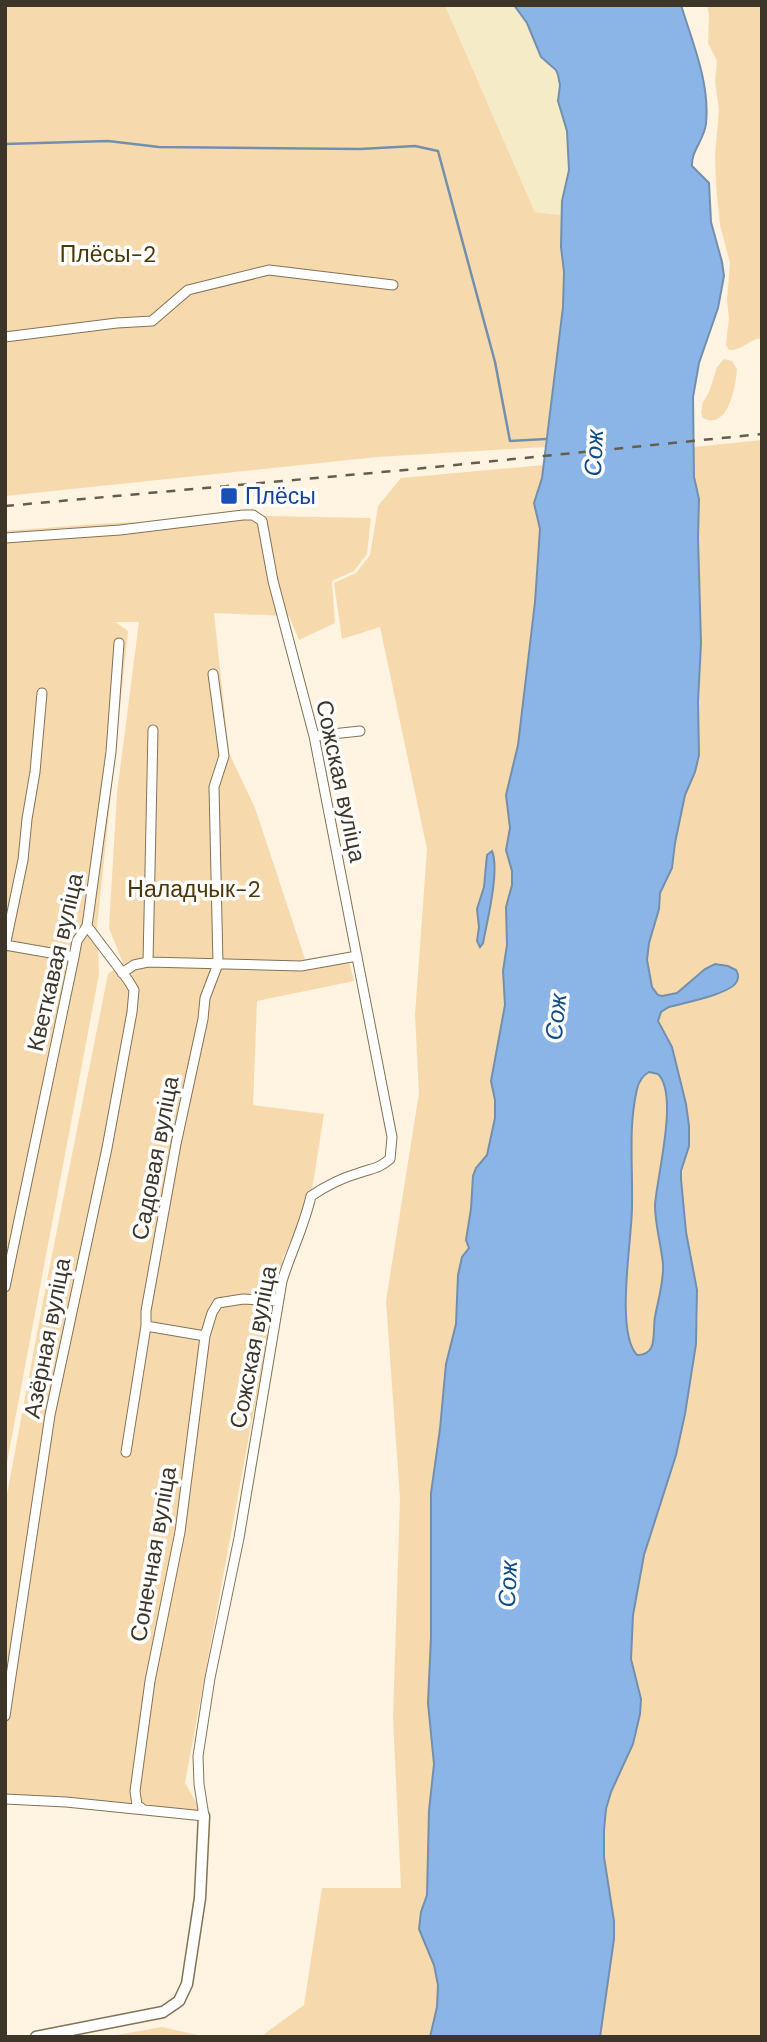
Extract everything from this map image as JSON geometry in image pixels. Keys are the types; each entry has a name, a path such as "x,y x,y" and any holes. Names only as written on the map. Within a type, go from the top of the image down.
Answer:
{"street":[{"path":"5,337 152,320 188,289 269,270 393,285"},
{"name":"Сожская вуліца","path":"5,538 120,530 253,515 262,521 273,581 314,736 388,1110 392,1137 390,1159 379,1169 361,1172 330,1184 311,1196 299,1238 286,1266 198,1756 204,1816"},
{"name":"Кветкавая вуліца","path":"5,1287 77,942 87,926 111,752 118,643"},
{"path":"213,674 224,756 215,787 218,964"},
{"path":"42,693 23,860 5,945 74,957"},
{"path":"148,962 153,730"},
{"path":"314,736 360,731"},
{"name":"Азёрная вуліца","path":"5,1716 50,1415 107,1148 132,1012 134,990 87,926"},
{"path":"122,973 134,965 148,962 301,966 357,956"},
{"name":"Садовая вуліца","path":"126,1452 161,1227 205,998 218,964"},
{"name":"Сонечная вуліца","path":"144,1810 137,1805 135,1791 150,1681 180,1532 205,1336 218,1303 243,1299 278,1301"},
{"path":"146,1326 205,1336"},
{"path":"5,1800 66,1802 204,1816 200,1898 187,1983 179,2001 163,2012 36,2037"}],"green space":[{"name":"Плёсы-2","path":"5,5 445,5 535,212 563,215 563,308 545,447 377,457 5,496"},
{"path":"707,5 762,5 762,338 734,350 729,350 726,345 730,263 720,225 716,185 715,156 719,110 715,82 717,61 708,43"},
{"path":"724,359 732,361 737,369 729,405 719,418 703,418 703,402 717,367"},
{"path":"762,440 762,2037 600,2037 614,1939 614,1921 604,1857 606,1809 633,1744 640,1714 641,1699 631,1659 633,1615 644,1555 676,1455 692,1376 698,1316 697,1289 686,1232 681,1179 689,1136 688,1115 672,1047 658,1017 669,1007 721,992 738,974 732,968 715,964 677,993 662,996 652,987 647,960 660,894 673,860 685,795 695,772 701,655 693,447"},
{"path":"544,465 534,503 540,529 535,602 518,745 506,795 510,828 506,850 512,871 512,885 506,907 507,945 503,971 505,1005 491,1081 495,1118 487,1155 473,1176 466,1240 469,1248 462,1257 458,1275 456,1324 446,1364 432,1484 428,1703 434,1764 429,1811 427,1895 419,1929 434,1965 438,1985 437,2007 430,2037 260,2037 304,2005 322,1888 401,1888 393,1717 400,1498 386,1301 419,1093 415,1015 427,849 380,627 342,639 334,583 356,573 370,555 378,506 401,478"},
{"name":"Наладчык-2","path":"267,516 371,518 367,554 354,571 332,581 335,623 299,640 289,616 214,613 229,753 255,808 305,959 347,953 354,981 257,1001 253,1105 324,1114 311,1196 283,1258 278,1301 251,1425 185,1783 204,1816 5,1800 5,1505 108,974 123,963 109,928 117,793 139,622 115,622 128,631 97,927 99,974 5,1473 5,531"},
{"path":"649,1072 658,1074 664,1084 666,1099 655,1211 663,1271 652,1347 644,1354 637,1355 630,1343 626,1307 632,1207 632,1133 638,1086 642,1077"},
{"path":"162,2027 207,2037 105,2037"}],"sand":[{"path":"445,5 514,5 527,23 541,57 556,70 560,80 558,101 567,131 569,164 562,197 563,215 535,212"}],"water":[{"name":"Сож","path":"514,5 681,5 703,79 706,124 693,155 692,166 709,183 711,222 724,276 718,308 699,363 693,397 694,477 699,499 699,755 685,795 672,868 660,893 647,960 652,987 662,996 677,993 715,964 736,970 738,976 733,986 726,990 669,1007 661,1012 658,1021 672,1047 689,1126 689,1146 681,1179 686,1232 697,1290 696,1344 676,1455 644,1555 633,1615 631,1659 641,1699 640,1714 633,1744 606,1809 604,1857 614,1921 614,1939 600,2037 430,2037 437,2007 438,1985 434,1965 419,1929 427,1895 429,1811 434,1764 428,1703 431,1493 446,1364 456,1324 458,1275 462,1257 469,1248 466,1240 473,1176 487,1155 495,1118 491,1081 505,1005 503,971 507,945 506,907 512,885 512,871 506,850 510,828 506,795 518,745 535,602 540,529 534,503 542,478 563,307 562,201 569,170 567,131 558,101 558,75 541,57 527,23","holes":["649,1072 658,1074 664,1084 667,1099 665,1136 655,1205 663,1278 652,1347 644,1354 637,1355 630,1343 626,1307 634,1103 644,1075"]},
{"path":"492,851 494,883 480,947 477,941 477,909 484,887 487,855"}],"waterway":[{"path":"5,144 108,141 159,147 360,149 415,146 438,151 495,362 510,441 546,439"}],"railway":[{"path":"5,506 762,434"}],"place":[{"name":"Плёсы","path":"229,496"}]}
